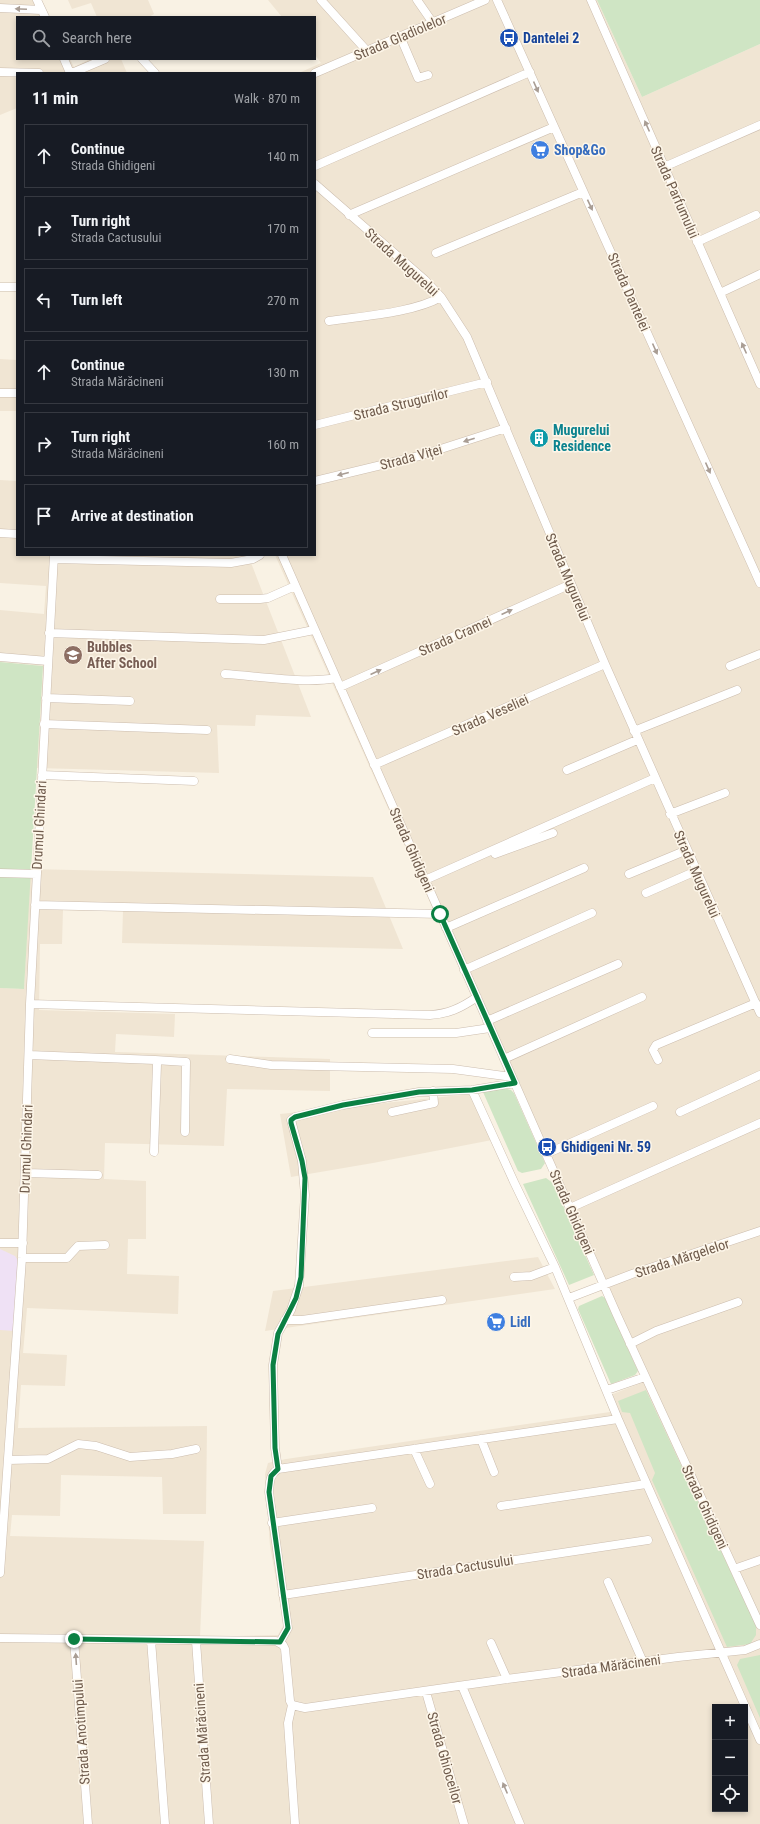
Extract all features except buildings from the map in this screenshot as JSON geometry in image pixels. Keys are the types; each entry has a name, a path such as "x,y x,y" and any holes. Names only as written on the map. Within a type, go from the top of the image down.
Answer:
{"street":[{"path":"37,0 43,13"},
{"path":"321,0 367,51"},
{"path":"417,0 432,23"},
{"name":"Strada Gladiolelor","path":"316,73 485,0"},
{"name":"Strada Dantelei","path":"497,0 760,583"},
{"name":"Strada Parfumului","path":"591,0 760,384"},
{"path":"0,8 43,13"},
{"path":"400,36 418,78 428,75"},
{"path":"64,60 70,72"},
{"path":"73,72 103,60"},
{"path":"143,60 154,72"},
{"path":"0,72 16,72"},
{"path":"316,166 530,72"},
{"path":"664,167 760,125"},
{"path":"349,215 554,127"},
{"name":"Strada Mugurelui","path":"316,185 425,280 441,297 467,337 637,740 760,1013"},
{"path":"436,253 583,192"},
{"path":"697,242 756,215"},
{"path":"720,293 760,274"},
{"path":"0,287 16,287"},
{"path":"330,321 416,307 431,303 441,297"},
{"name":"Strada Strugurilor","path":"316,425 487,382"},
{"path":"0,393 16,393"},
{"name":"Strada Viței","path":"316,481 418,456 506,428"},
{"path":"0,533 16,534"},
{"name":"Drumul Ghindari","path":"0,1573 8,1460 4,1446 23,1243 30,1004 54,557 231,563 253,559 258,556"},
{"name":"Strada Ghidigeni","path":"282,556 603,1284 760,1625"},
{"name":"Strada Cramei","path":"340,687 571,584"},
{"path":"220,599 253,600 268,598 295,586"},
{"path":"49,633 264,640 314,630"},
{"path":"730,666 760,654"},
{"path":"0,657 48,662"},
{"name":"Strada Veseliei","path":"374,765 605,664"},
{"path":"225,674 313,679 336,678"},
{"path":"634,731 736,690"},
{"path":"46,698 130,701"},
{"path":"44,724 207,730"},
{"path":"566,770 637,740"},
{"path":"42,775 194,781"},
{"path":"426,882 654,778"},
{"path":"670,814 725,793"},
{"path":"426,882 499,852 553,833"},
{"path":"630,874 686,850"},
{"path":"446,928 584,868"},
{"path":"646,893 696,871"},
{"path":"0,872 36,874"},
{"path":"35,905 440,914"},
{"path":"464,970 592,913"},
{"path":"372,1033 456,1033 489,1025 618,964"},
{"path":"30,1004 430,1015 452,1012 476,997"},
{"path":"504,1059 642,997"},
{"path":"658,1060 653,1050 656,1045 756,1003"},
{"path":"29,1055 186,1062 185,1132"},
{"path":"230,1059 271,1065 453,1069 513,1080"},
{"path":"154,1152 157,1064 155,1060"},
{"path":"680,1112 760,1075"},
{"path":"278,1469 275,1448 273,1365 276,1342 296,1298 301,1277 305,1195 302,1161 291,1120 295,1117 343,1105 419,1092 472,1090 513,1080"},
{"path":"472,1090 569,1298 646,1484 760,1740"},
{"path":"392,1112 434,1103 433,1091"},
{"path":"546,1154 653,1106"},
{"path":"570,1208 760,1124"},
{"path":"26,1173 98,1175"},
{"name":"Strada Mărgelelor","path":"569,1298 603,1284 760,1231"},
{"path":"0,1243 23,1243"},
{"path":"22,1258 67,1258 78,1246 105,1245"},
{"path":"514,1277 536,1275 555,1267"},
{"path":"285,1320 302,1320 442,1300"},
{"path":"630,1344 656,1331 738,1302"},
{"path":"607,1390 645,1377"},
{"path":"280,1642 288,1628 272,1523 269,1492 271,1476 278,1469 618,1419"},
{"path":"481,1439 494,1472"},
{"path":"8,1460 48,1459 56,1457 70,1447 78,1444 96,1446 130,1457 172,1454 196,1449"},
{"path":"414,1449 430,1484"},
{"path":"501,1506 646,1484"},
{"path":"272,1523 372,1508"},
{"name":"Strada Cactusului","path":"283,1595 648,1540"},
{"path":"734,1569 760,1560"},
{"path":"608,1582 642,1662"},
{"path":"0,1638 280,1642"},
{"name":"Strada Anotimpului","path":"74,1639 88,1824"},
{"path":"151,1640 165,1824"},
{"name":"Strada Mărăcineni","path":"196,1641 209,1824"},
{"path":"280,1642 285,1649 290,1700 292,1705 288,1730 295,1824"},
{"path":"491,1643 507,1679"},
{"name":"Strada Mărăcineni","path":"292,1705 305,1708 426,1692 507,1679 745,1650 760,1644"},
{"path":"462,1686 520,1824"},
{"name":"Strada Ghioceilor","path":"426,1692 464,1824"}],"shaded area":[{"path":"0,0 41,0 49,16 16,16 16,60 70,60 74,67 88,60 121,60 127,72 16,72 16,108 0,115"},
{"path":"68,0 148,0 154,14 151,16 97,16 91,3 72,9"},
{"path":"268,0 597,0 642,97 760,44 760,1824 0,1824 0,1635 104,1635 0,1634 0,988 24,989 30,869 373,877 403,949 122,943 123,911 63,910 62,944 40,944 39,1010 175,1014 174,1037 116,1034 115,1052 330,1059 330,1091 227,1089 224,1146 105,1143 104,1179 146,1181 146,1239 128,1239 127,1274 179,1276 178,1314 27,1308 23,1353 67,1355 65,1386 21,1385 18,1428 207,1426 206,1514 163,1514 162,1477 61,1475 60,1516 12,1515 10,1536 204,1541 200,1637 278,1635 284,1624 270,1546 265,1474 268,1463 286,1459 610,1412 605,1397 644,1382 275,556 316,556 316,72 301,72 321,63 316,56 316,16 281,16"},
{"path":"0,359 16,360 16,411 0,411"},
{"path":"0,480 16,481 16,556 248,556 311,717 256,715 255,726 217,725 219,773 37,768 43,666 0,662 0,610 44,614 46,586 0,583"},
{"path":"471,1094 492,1140 291,1177 280,1114"},
{"path":"0,1249 15,1256 19,1262 15,1331 0,1330"},
{"path":"538,1257 555,1289 265,1331 273,1291"}],"green space":[{"path":"597,0 760,0 760,44 642,97"},
{"path":"0,662 43,666 24,989 0,988"},
{"path":"504,1088 511,1090 514,1093 545,1163 541,1169 522,1173 518,1171 483,1092"},
{"path":"546,1178 553,1183 594,1275 569,1285 523,1184"},
{"path":"602,1296 605,1298 638,1371 635,1375 611,1384 578,1309 579,1306"},
{"path":"646,1390 756,1626 756,1635 750,1644 727,1647 652,1480 655,1473 630,1413 622,1412 618,1401"},
{"path":"760,1655 760,1718 737,1665 740,1659"}],"place":[{"name":"Dantelei 2","path":"509,38"},
{"name":"Shop&Go","path":"540,150"},
{"name":"Mugurelui Residence","path":"539,438"},
{"name":"Bubbles After School","path":"73,655"},
{"name":"Ghidigeni Nr. 59","path":"547,1147"},
{"name":"Lidl","path":"496,1322"}],"route":[{"path":"74,1639 280,1642 285,1635 288,1628 272,1523 269,1492 271,1476 278,1469 275,1448 274,1352 282,1324 291,1310 296,1298 301,1277 305,1178 291,1120 295,1117 343,1105 419,1092 472,1090 515,1083 440,914"}]}
